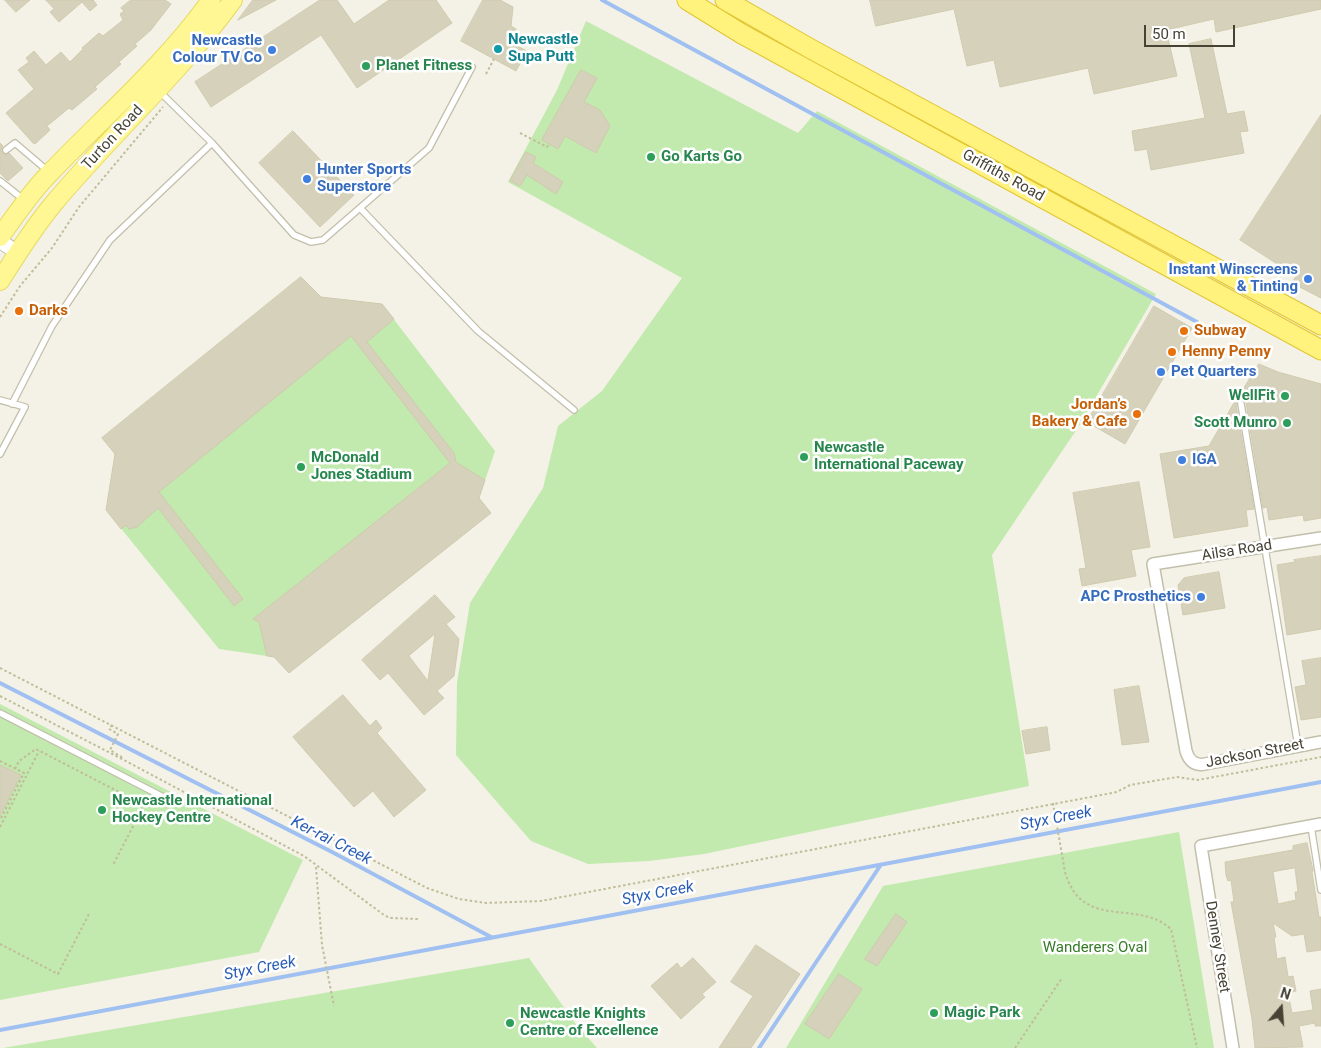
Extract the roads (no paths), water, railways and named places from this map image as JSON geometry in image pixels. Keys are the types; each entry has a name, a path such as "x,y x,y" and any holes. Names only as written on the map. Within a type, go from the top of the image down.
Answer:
{"highway":[{"name":"Griffiths Road","path":"687,0 742,34 1321,350"},
{"name":"Griffiths Road","path":"725,0 855,73 1321,325"},
{"path":"846,90 855,73"}],"main road":[{"name":"Turton Road","path":"0,239 26,202 50,173 141,83 189,30 210,0"},
{"name":"Turton Road","path":"0,281 53,204 88,164 164,95 233,0"}],"street":[{"path":"0,239 18,253"},
{"name":"Ailsa Road","path":"1190,761 1186,754 1153,564 1321,538"},
{"name":"Jackson Street","path":"1190,761 1205,764 1321,742"},
{"name":"Denney Street","path":"1233,1048 1201,846 1316,825"}],"lane":[{"path":"164,95 212,143 294,235 311,242 324,240 429,148 472,67"},
{"path":"6,150 15,143 50,173"},
{"path":"12,404 52,326 110,240 212,143"},
{"path":"0,181 26,202"},
{"path":"360,208 478,331 574,410"},
{"path":"0,400 25,407 0,454"},
{"path":"1241,404 1298,746"},
{"path":"0,713 169,800"},
{"path":"1316,825 1321,890"}],"waterway":[{"path":"602,0 1197,322"},
{"name":"Ker-rai Creek","path":"0,683 332,852 491,937"},
{"name":"Styx Creek","path":"0,1030 1321,782"},
{"path":"759,1048 880,866"}],"place":[{"name":"Newcastle Supa Putt","path":"498,49"},
{"name":"Newcastle Colour TV Co","path":"272,50"},
{"name":"Planet Fitness","path":"366,66"},
{"name":"Go Karts Go","path":"651,157"},
{"name":"Hunter Sports Superstore","path":"307,179"},
{"name":"Instant Winscreens & Tinting","path":"1308,279"},
{"name":"Darks","path":"19,311"},
{"name":"Subway","path":"1184,331"},
{"name":"Henny Penny","path":"1172,352"},
{"name":"Pet Quarters","path":"1161,372"},
{"name":"WellFit","path":"1285,396"},
{"name":"Jordan’s Bakery & Cafe","path":"1137,414"},
{"name":"Scott Munro","path":"1287,423"},
{"name":"Newcastle International Paceway","path":"804,457"},
{"name":"IGA","path":"1182,460"},
{"name":"McDonald Jones Stadium","path":"301,467"},
{"name":"APC Prosthetics","path":"1201,597"},
{"name":"Newcastle International Hockey Centre","path":"102,810"},
{"name":"Magic Park","path":"934,1013"},
{"name":"Newcastle Knights Centre of Excellence","path":"510,1023"}],"park label":[{"name":"Wanderers Oval","path":"1095,948"}]}
